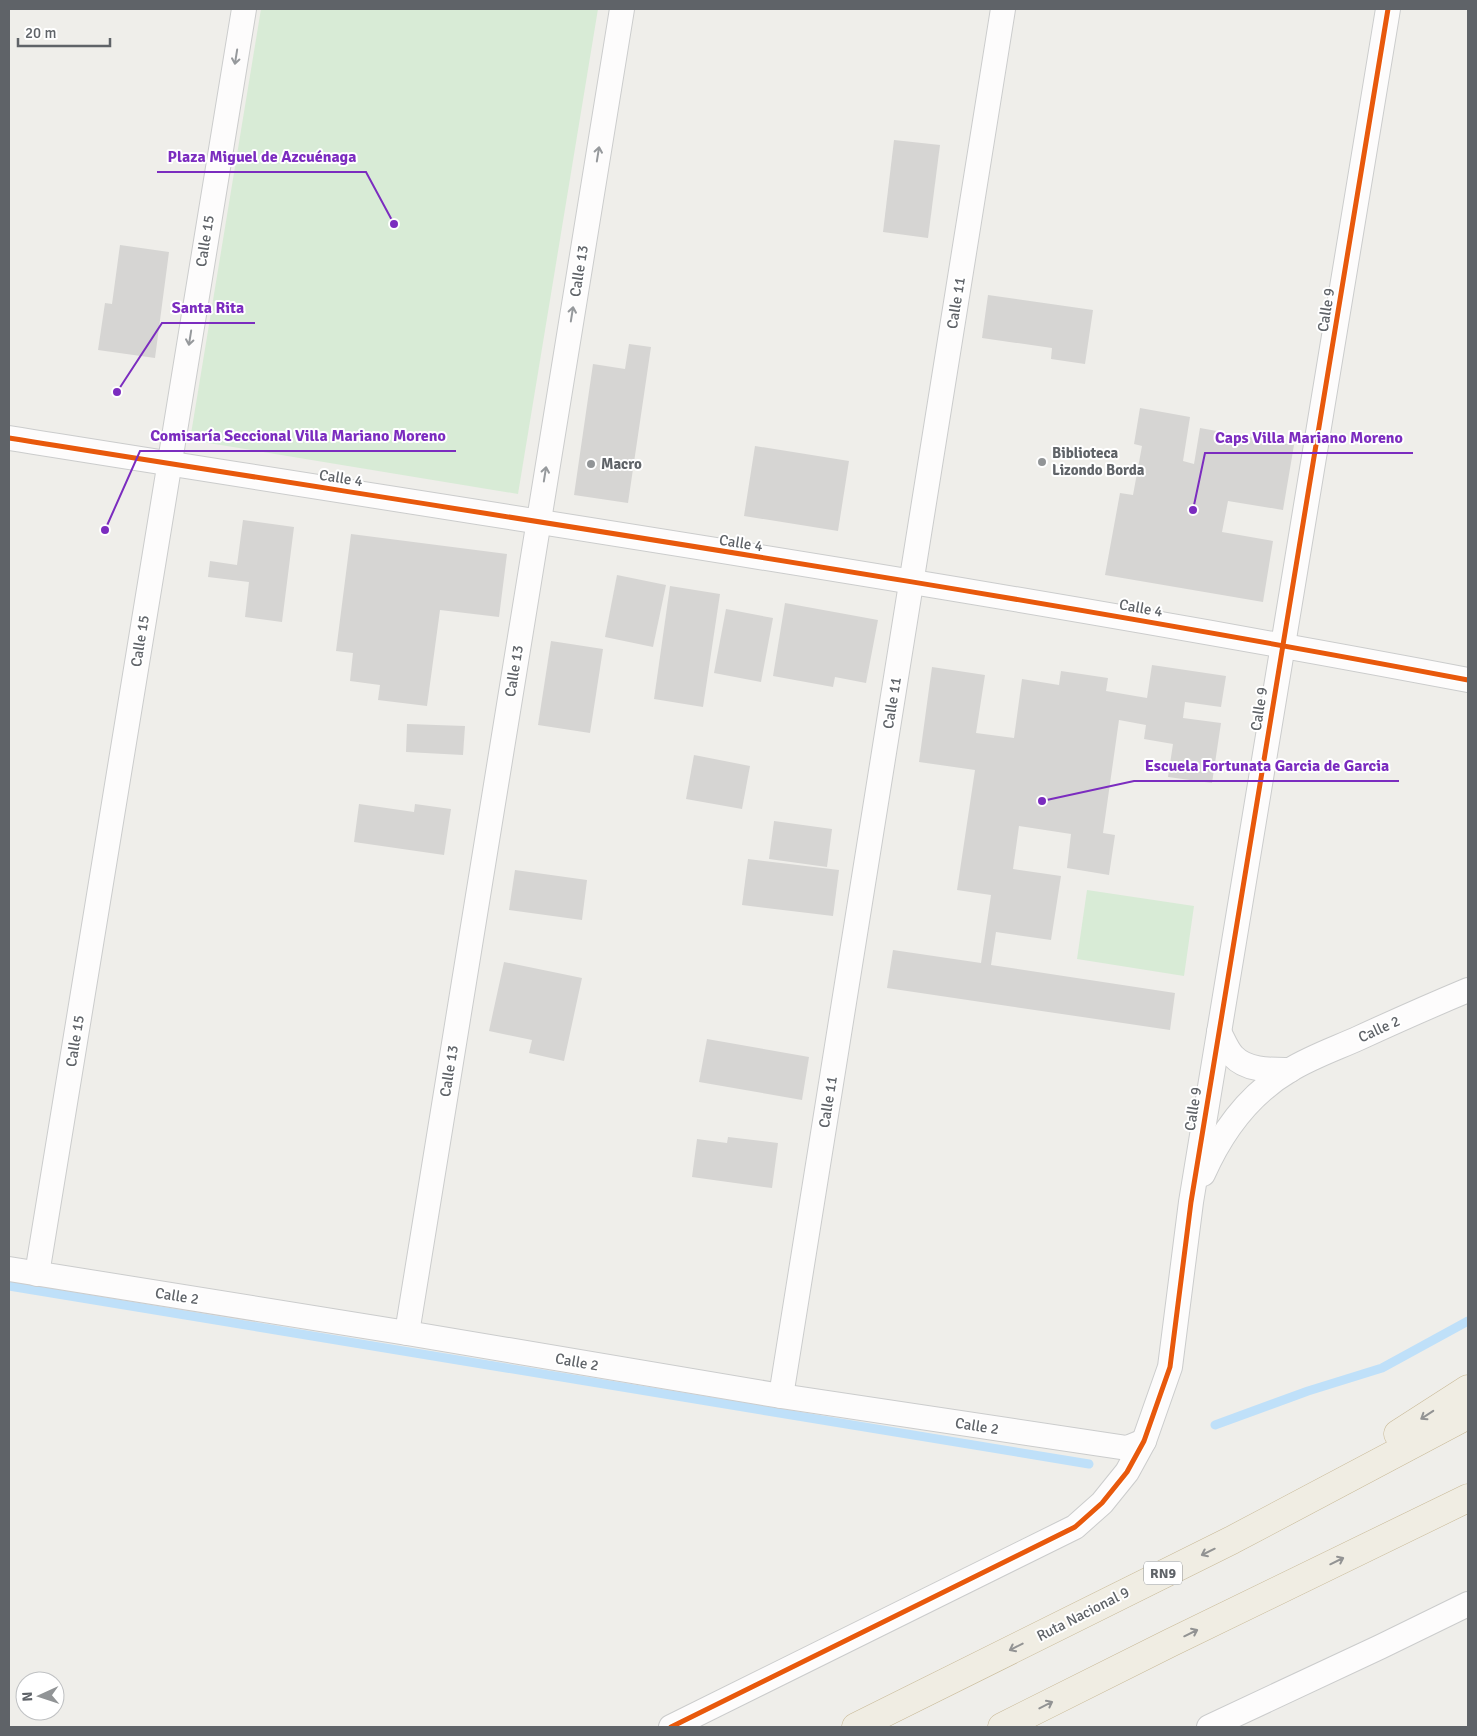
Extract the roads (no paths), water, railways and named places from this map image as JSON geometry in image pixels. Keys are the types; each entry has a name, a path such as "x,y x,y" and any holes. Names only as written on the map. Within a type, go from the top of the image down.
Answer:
{"highway":[{"path":"1232,1540 1468,1389"},
{"name":"Ruta Nacional 9","path":"856,1727 1232,1540 1468,1415"},
{"path":"1002,1727 1468,1498"}],"street":[{"name":"Calle 15","path":"37,1274 244,9"},
{"name":"Calle 13","path":"407,1333 622,9"},
{"name":"Calle 11","path":"781,1396 1003,9"},
{"name":"Calle 9","path":"671,1727 1075,1527 1102,1503 1127,1472 1144,1441 1170,1367 1191,1202 1388,9"},
{"name":"Calle 4","path":"9,438 912,582 1282,645 1468,680"},
{"name":"Calle 2","path":"1191,1202 1214,1149 1234,1119 1258,1093 1290,1070 1468,990"},
{"name":"Calle 2","path":"1219,1032 1233,1056 1246,1064 1265,1070 1290,1070"},
{"name":"Calle 2","path":"9,1269 781,1396 1127,1448 1144,1441"},
{"path":"1209,1727 1388,1644 1468,1604"}],"waterway":[{"path":"9,1286 1089,1464"},
{"path":"1215,1425 1308,1391 1382,1368 1468,1321"}],"place":[{"name":"Plaza Miguel de Azcuénaga","path":"394,224"},
{"name":"Santa Rita","path":"117,392"},
{"name":"Biblioteca Lizondo Borda","path":"1042,462"},
{"name":"Macro","path":"591,464"},
{"name":"Caps Villa Mariano Moreno","path":"1193,510"},
{"name":"Comisaría Seccional Villa Mariano Moreno","path":"105,530"},
{"name":"Escuela Fortunata Garcia de Garcia","path":"1042,801"}]}
